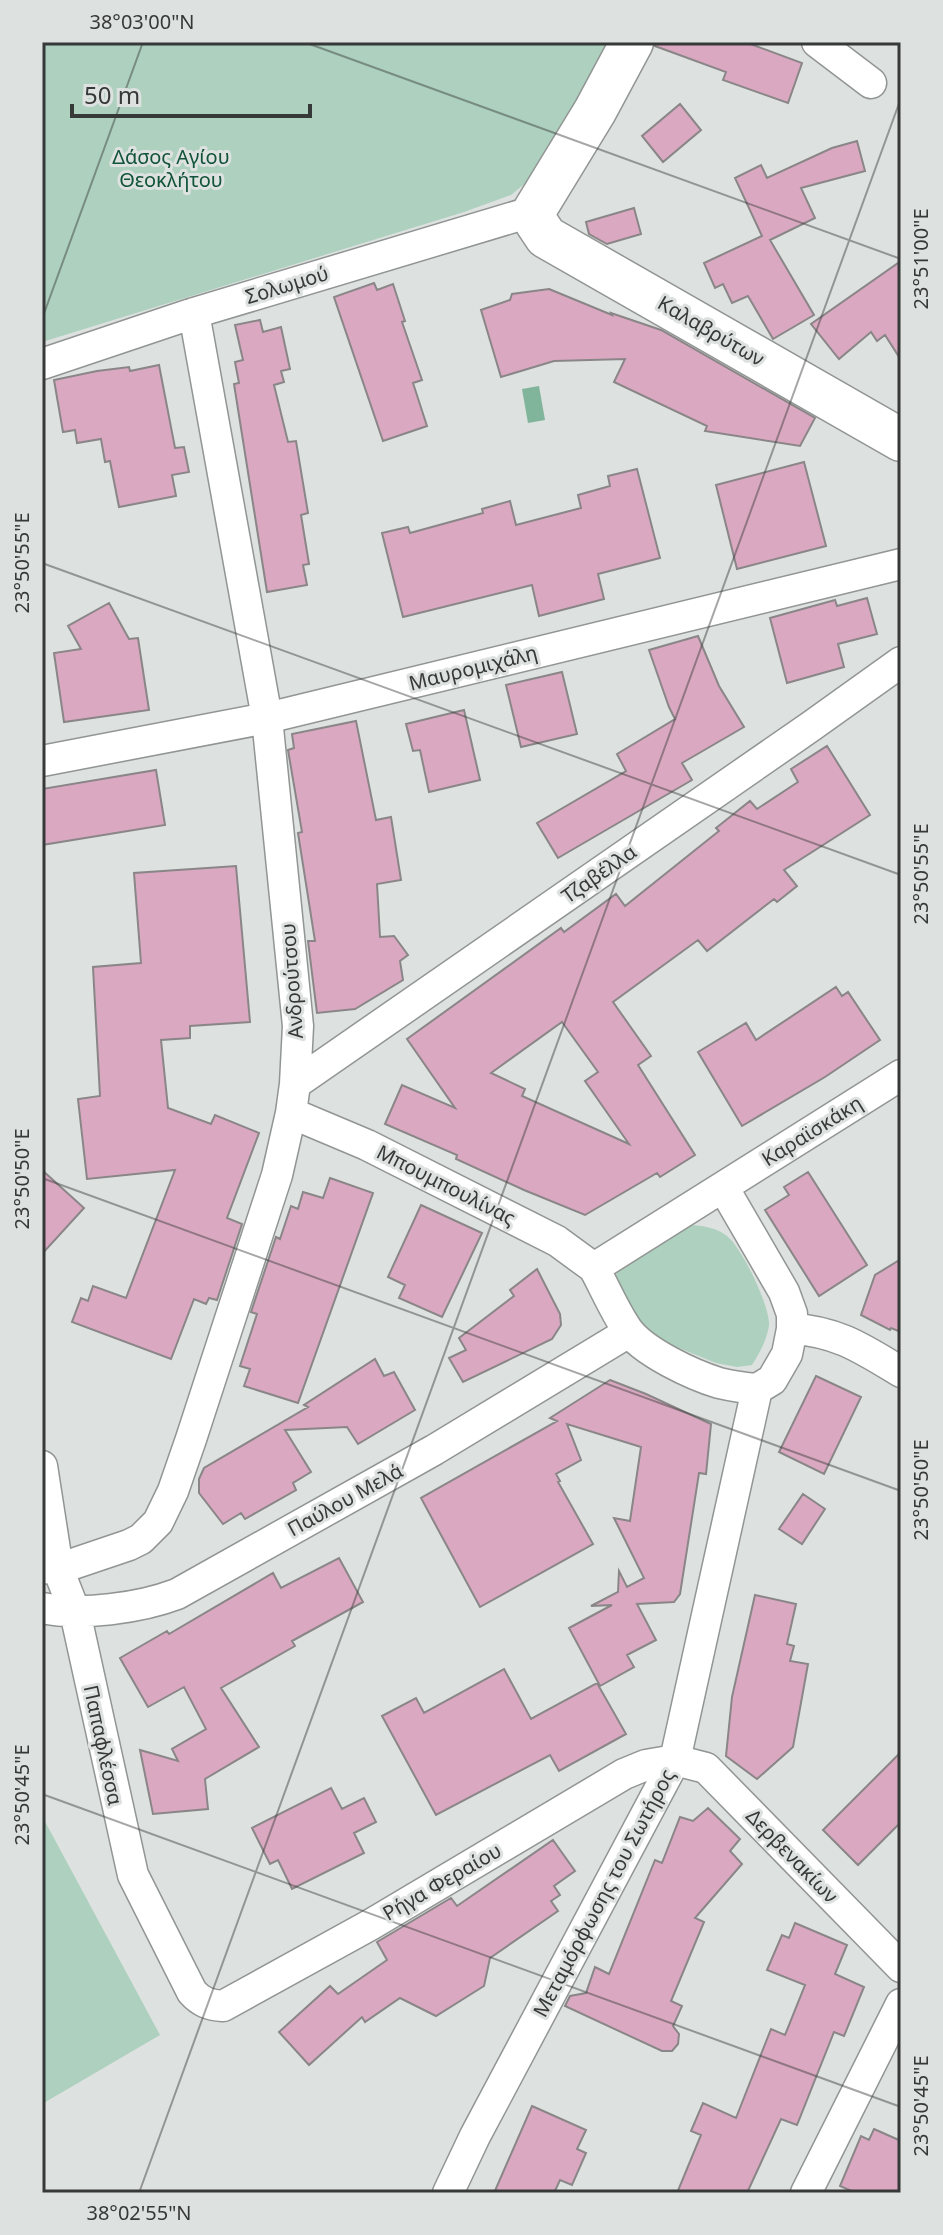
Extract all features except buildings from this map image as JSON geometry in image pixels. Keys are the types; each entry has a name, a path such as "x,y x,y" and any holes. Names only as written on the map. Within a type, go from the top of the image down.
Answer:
{"street":[{"path":"534,211 595,111 632,42"},
{"path":"817,42 871,83"},
{"name":"Σολωμού","path":"42,364 194,313 534,211"},
{"name":"Καλαβρύτων","path":"534,211 536,222 546,237 901,440"},
{"name":"Ανδρούτσου","path":"50,1569 129,1545 141,1539 158,1522 173,1491 191,1439 277,1175 293,1098 298,1026 267,718 194,313"},
{"name":"Μαυρομιχάλη","path":"42,761 267,718 901,564"},
{"name":"Τζαβέλλα","path":"293,1098 901,662"},
{"name":"Καραϊσκάκη","path":"594,1268 901,1075"},
{"name":"Μπουμπουλίνας","path":"293,1098 367,1145 557,1241 594,1268"},
{"path":"594,1268 629,1332 656,1353 705,1378 731,1386 757,1389 766,1385 778,1372 787,1354 792,1314 784,1292 723,1187"},
{"path":"792,1329 815,1330 839,1337 901,1372"},
{"name":"Παύλου Μελά","path":"42,1608 75,1612 154,1603 177,1594 434,1450 629,1332"},
{"name":"Μεταμόρφωσης του Σωτήρος","path":"448,2193 475,2136 675,1760 757,1389"},
{"name":"Παπαφλέσσα","path":"42,1466 50,1569 75,1612 133,1875 192,1992 200,2001 210,2005"},
{"name":"Δερβενακίων","path":"675,1760 706,1768 901,1967"},
{"name":"Ρήγα Φεραίου","path":"210,2005 223,2006 356,1932 624,1774 646,1765 675,1760"},
{"path":"806,2193 901,2004"}],"green space":[{"name":"Δάσος Αγίου Θεοκλήτου","path":"42,42 614,42 540,171 511,195 42,342"},
{"path":"692,1225 715,1229 727,1236 740,1252 760,1292 769,1325 765,1341 752,1365 737,1367 716,1363 643,1331 614,1276 625,1264"},
{"path":"42,1816 160,2035 42,2104"}],"shaded area":[{"path":"539,386 545,420 528,423 522,389"}]}
